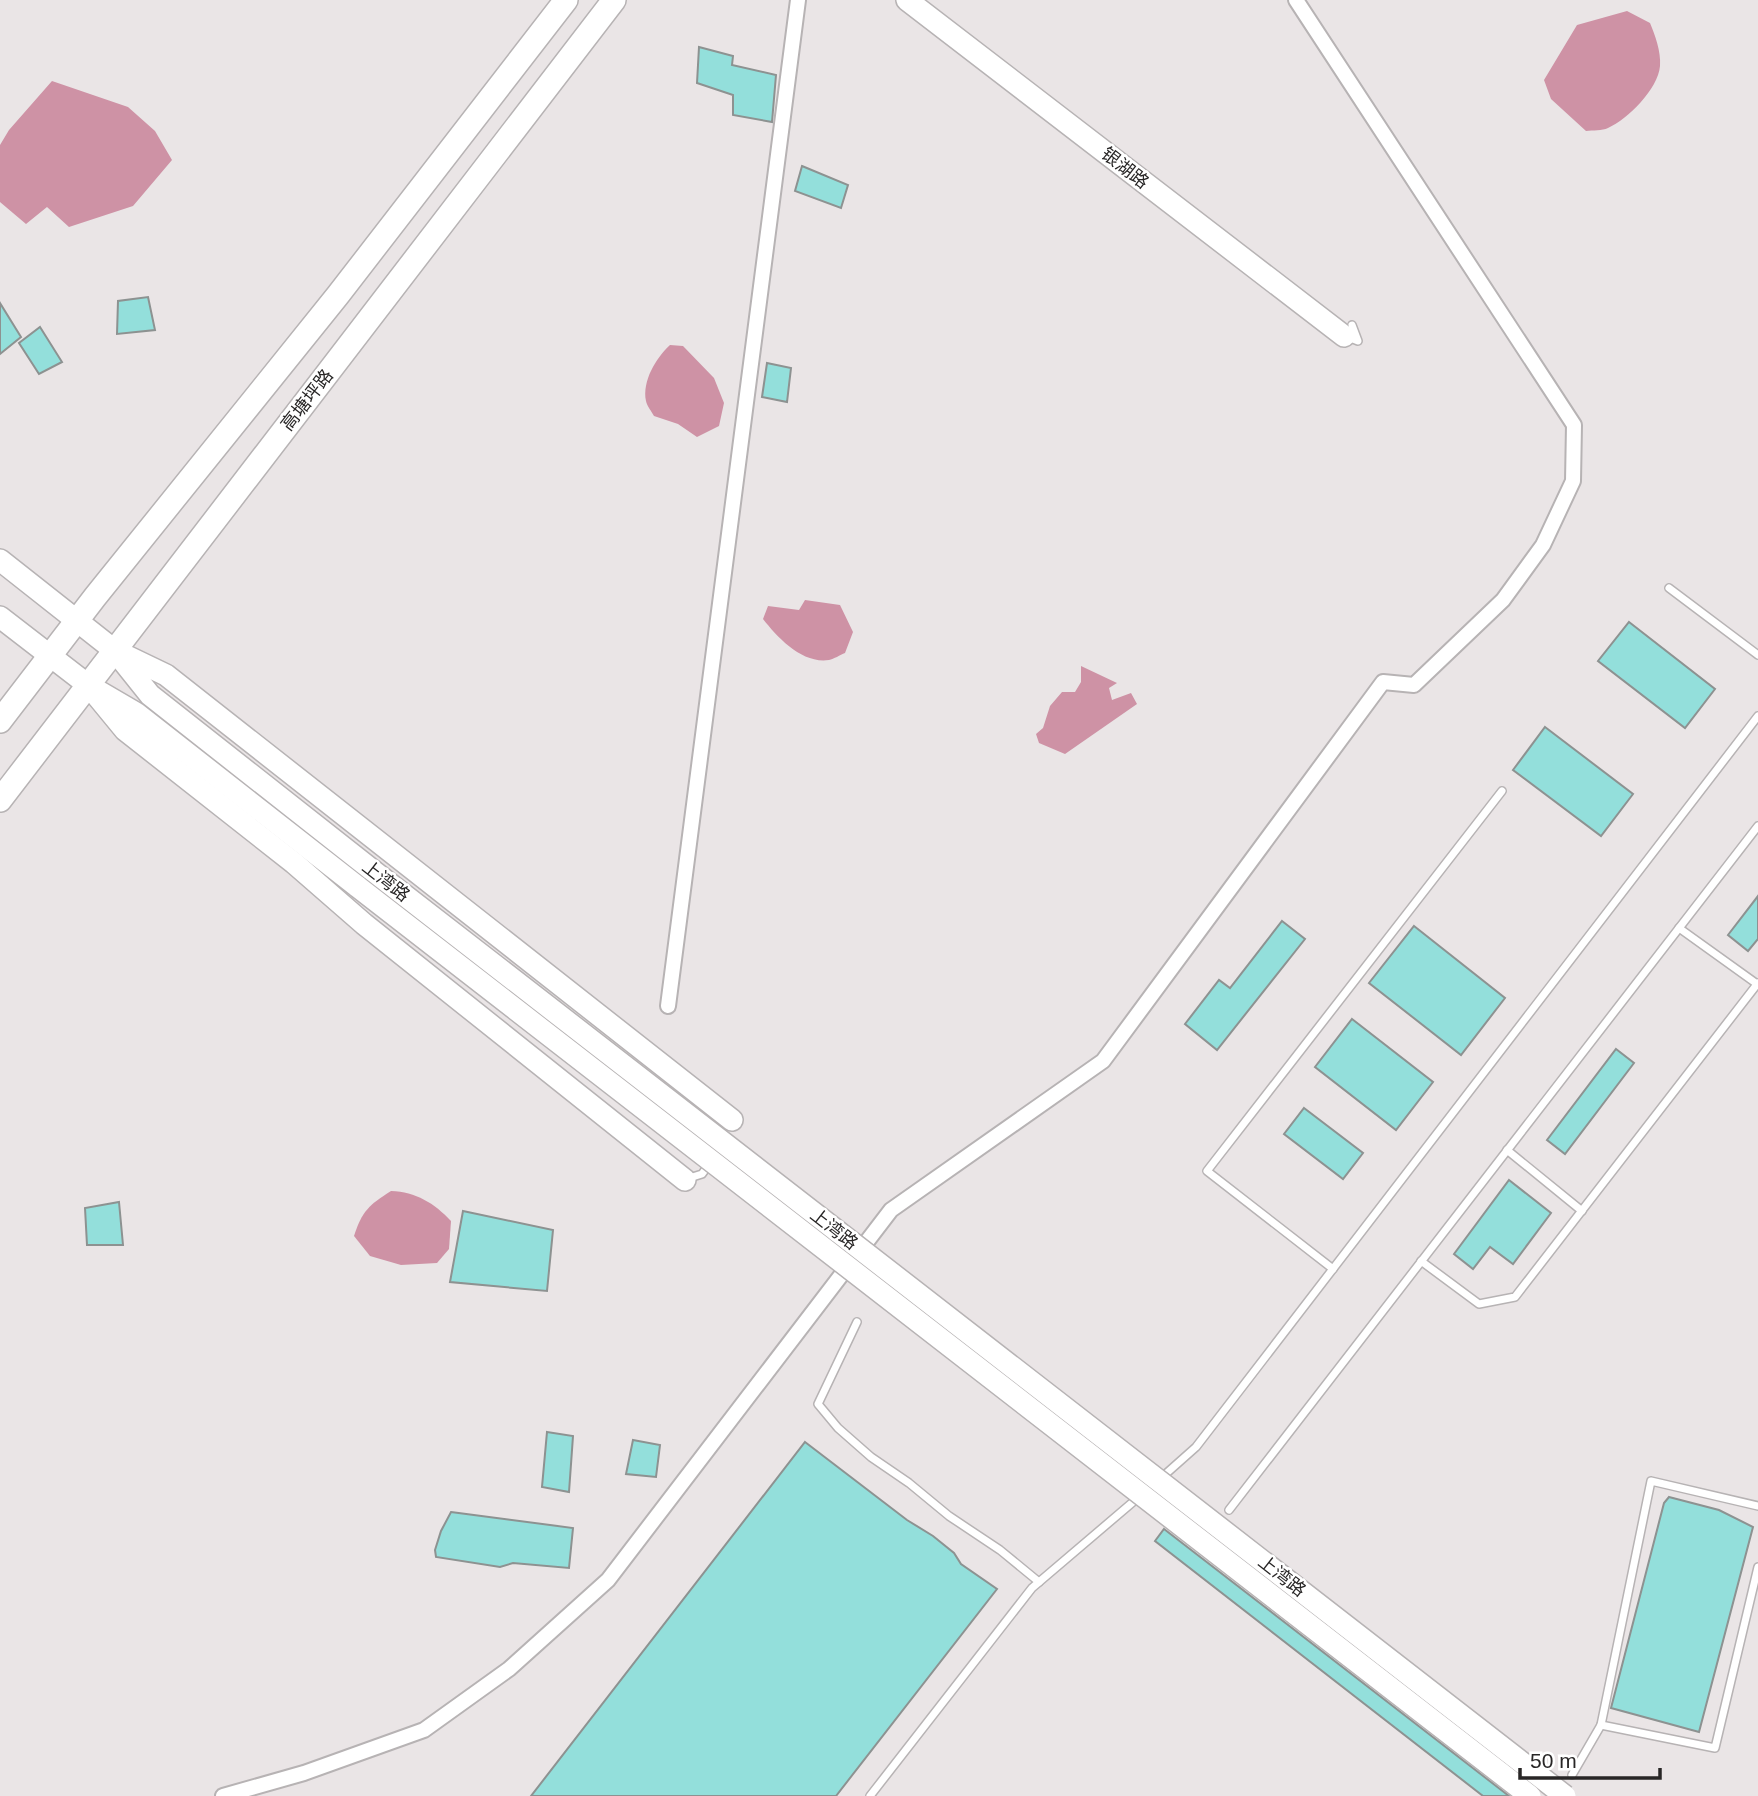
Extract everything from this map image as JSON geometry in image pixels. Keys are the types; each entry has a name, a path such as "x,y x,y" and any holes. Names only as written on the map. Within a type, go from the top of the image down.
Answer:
{"main road":[{"path":"0,721 338,295 566,0"},
{"name":"高塘坪路","path":"0,800 614,0"},
{"name":"银湖路","path":"907,0 1348,330 930,0"},
{"name":"上湾路","path":"0,560 114,650 166,675 732,1120"},
{"name":"上湾路","path":"0,617 88,685 136,713 1530,1796"},
{"name":"上湾路","path":"114,650 150,695 1565,1796"},
{"name":"上湾路","path":"88,685 125,730 685,1180"}],"street":[{"path":"668,1006 798,0"},
{"path":"223,1796 304,1773 424,1730 509,1669 579,1609 608,1580 891,1210 1103,1061 1383,682 1414,685 1503,600 1543,545 1573,481 1574,425 1296,0"}],"lane":[{"path":"1669,588 1758,655"},
{"path":"870,1796 1032,1588 1196,1447 1758,716"},
{"path":"1333,1269 1207,1171 1502,791"},
{"path":"1229,1510 1758,825"},
{"path":"1421,1261 1479,1304 1516,1297 1758,984 1679,928"},
{"path":"685,1180 702,1174 733,1131 732,1120"},
{"path":"1507,1150 1582,1211"},
{"path":"857,1322 818,1404 838,1429 870,1457 909,1483 948,1516 1000,1550 1039,1582"},
{"path":"1573,1775 1601,1725 1651,1481 1758,1506"},
{"path":"1601,1725 1715,1748 1758,1567"}],"shaded area":[{"path":"1627,11 1650,23 1660,55 1658,75 1641,102 1624,118 1606,129 1586,131 1551,99 1544,80 1577,25"},
{"path":"52,81 128,107 155,131 172,160 133,206 69,227 47,207 26,224 0,202 0,145 9,130"},
{"path":"670,345 683,346 714,378 724,403 719,426 697,437 678,424 654,416 647,403 645,393 648,378 655,363"},
{"path":"805,600 840,605 853,632 845,653 829,660 809,658 783,641 763,619 768,606 799,610"},
{"path":"1081,666 1117,683 1109,688 1112,700 1131,693 1137,704 1065,754 1039,743 1036,734 1043,728 1050,706 1062,692 1075,692 1081,682"},
{"path":"391,1191 424,1200 451,1221 449,1249 437,1263 401,1265 370,1256 354,1236 367,1209"}],"building":[{"path":"699,47 733,56 732,65 776,75 772,122 733,115 733,95 697,83"},
{"path":"802,166 848,185 841,208 795,191"},
{"path":"148,297 155,330 117,334 118,301"},
{"path":"0,303 21,337 0,354"},
{"path":"40,327 62,362 39,374 19,343"},
{"path":"767,363 791,368 787,402 762,397"},
{"path":"1629,622 1715,689 1685,728 1598,661"},
{"path":"1545,727 1633,794 1601,836 1513,770"},
{"path":"1758,896 1758,939 1748,951 1728,935"},
{"path":"1282,921 1305,939 1217,1050 1185,1024 1219,980 1230,988"},
{"path":"1414,926 1505,998 1461,1055 1369,983"},
{"path":"1352,1019 1433,1082 1396,1130 1315,1067"},
{"path":"1616,1049 1634,1063 1565,1154 1547,1140"},
{"path":"1304,1108 1363,1153 1343,1179 1284,1134"},
{"path":"1509,1180 1551,1213 1513,1264 1490,1247 1473,1269 1454,1254"},
{"path":"119,1202 123,1245 87,1245 85,1208"},
{"path":"463,1211 553,1230 547,1291 450,1282"},
{"path":"547,1432 573,1436 569,1492 542,1487"},
{"path":"633,1440 660,1445 656,1477 626,1474"},
{"path":"805,1442 907,1520 933,1536 954,1553 961,1564 997,1589 836,1796 531,1796"},
{"path":"1669,1497 1719,1510 1753,1527 1699,1732 1611,1708 1664,1503"},
{"path":"451,1512 573,1528 569,1568 513,1563 500,1567 436,1557 435,1550 441,1531"},
{"path":"1164,1529 1509,1796 1483,1796 1155,1541"}]}
